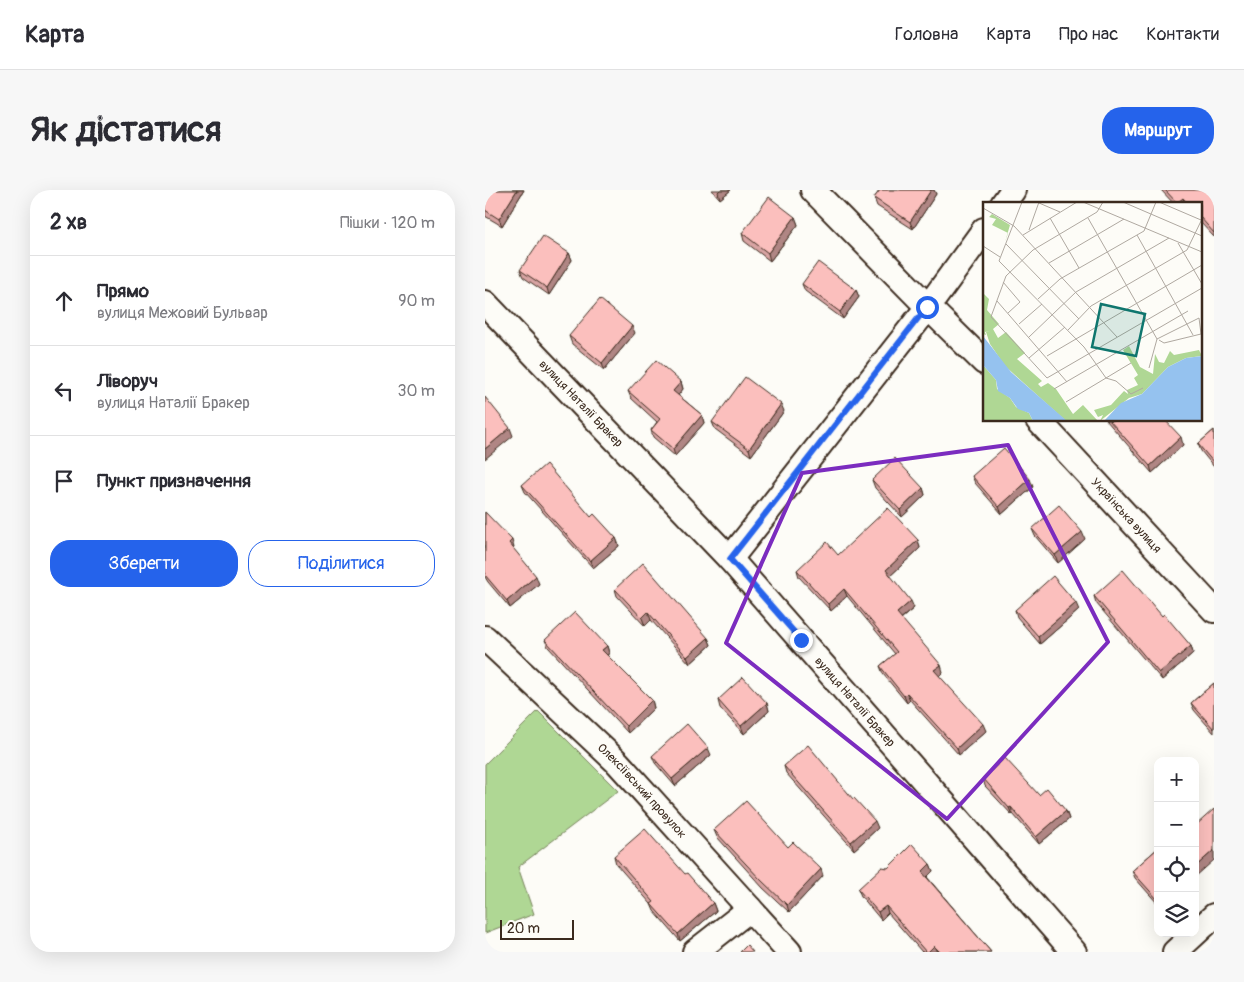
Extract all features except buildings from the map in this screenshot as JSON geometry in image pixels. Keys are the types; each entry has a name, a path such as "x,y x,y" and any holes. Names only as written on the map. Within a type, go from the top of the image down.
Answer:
{"street":[{"path":"813,190 927,307 983,361"},
{"path":"1004,202 1013,190"},
{"path":"730,559 927,307 983,231"},
{"name":"вулиця Наталії Бракер","path":"485,303 730,559 1074,952"},
{"name":"Українська вулиця","path":"1039,421 1214,610"},
{"name":"Олексіївський провулок","path":"485,638 618,763 789,952"},
{"path":"695,952 750,909"},
{"path":"1175,952 1214,916"}],"highlighted area":[{"path":"1008,445 1108,642 947,819 726,643 802,473"}],"green space":[{"path":"538,711 618,791 518,867 534,914 485,933 485,764"}],"route":[{"path":"801,640 730,559 927,307"}]}
